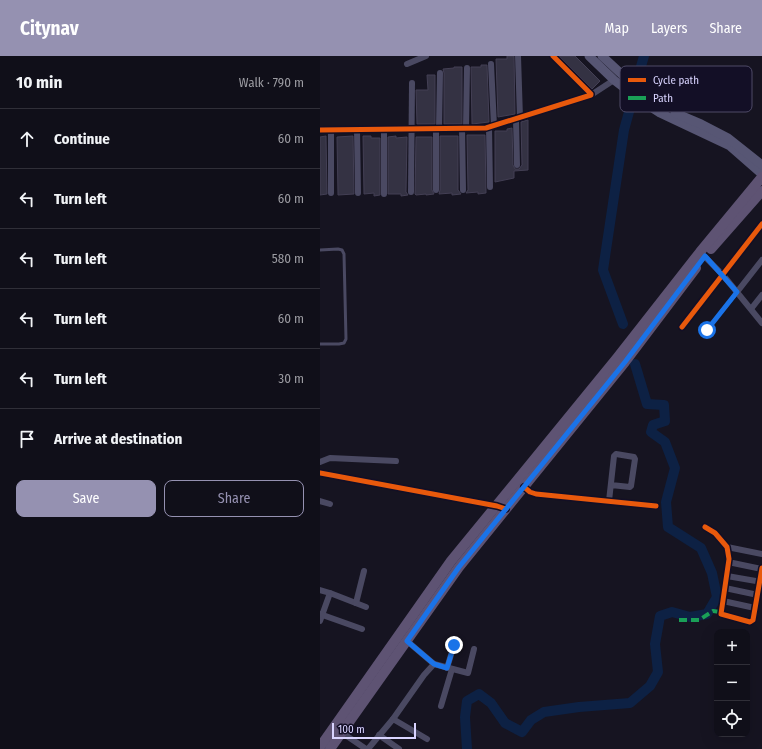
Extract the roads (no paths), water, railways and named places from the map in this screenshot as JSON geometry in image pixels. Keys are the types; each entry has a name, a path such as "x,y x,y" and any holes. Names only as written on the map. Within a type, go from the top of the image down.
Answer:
{"main road":[{"path":"589,56 620,80"},
{"path":"602,56 620,79"},
{"path":"325,745 342,732 502,508 617,358 702,254 762,176 730,146 659,112"},
{"path":"674,112 728,138 762,165"},
{"path":"325,745 451,561 524,487 625,362 702,254 762,191"}],"street":[{"path":"406,64 426,56"},
{"path":"517,165 518,56"},
{"path":"553,56 591,95"},
{"path":"490,187 492,126 491,64"},
{"path":"463,190 467,68"},
{"path":"436,190 440,73"},
{"path":"320,130 437,129 492,126 591,95 617,77"},
{"path":"411,192 412,83"},
{"path":"331,130 331,193"},
{"path":"357,130 358,193"},
{"path":"384,130 384,194"},
{"path":"682,327 762,224"},
{"path":"702,254 723,275 762,322"},
{"path":"737,292 762,260"},
{"path":"751,309 762,296"},
{"path":"609,501 611,485 615,455 634,457 631,486 611,485"},
{"path":"320,462 330,458 396,461"},
{"path":"320,473 502,508"},
{"path":"524,487 530,492 536,494 656,506"},
{"path":"320,501 330,504"},
{"path":"705,527 715,533 727,548 727,576 721,614 750,622 754,620 762,568 728,562"},
{"path":"727,548 762,554"},
{"path":"356,603 364,570"},
{"path":"727,576 761,582"},
{"path":"725,588 758,595"},
{"path":"320,590 366,607"},
{"path":"320,622 321,614 330,593"},
{"path":"723,602 755,608"},
{"path":"321,614 362,629"},
{"path":"407,641 434,664 468,673 474,649"},
{"path":"441,706 454,645"},
{"path":"342,732 367,749 393,719 424,675 434,664"},
{"path":"393,719 428,739"},
{"path":"380,735 399,749"}],"lane":[{"path":"320,250 338,249 342,250 344,254 346,339 344,343 340,344 320,344"},
{"path":"707,330 737,292"}],"waterway":[{"path":"641,66 644,56"},
{"path":"623,324 603,270 624,130 629,112"},
{"path":"467,749 465,717 467,701 479,694 491,703 505,723 522,732 531,720 544,712 579,707 630,703 650,686 658,672 655,644 660,616 672,612 690,617 707,614 717,597 712,573 701,548 668,527 666,502 675,468 665,442 651,432 653,425 665,421 664,405 647,404 635,364"}]}
